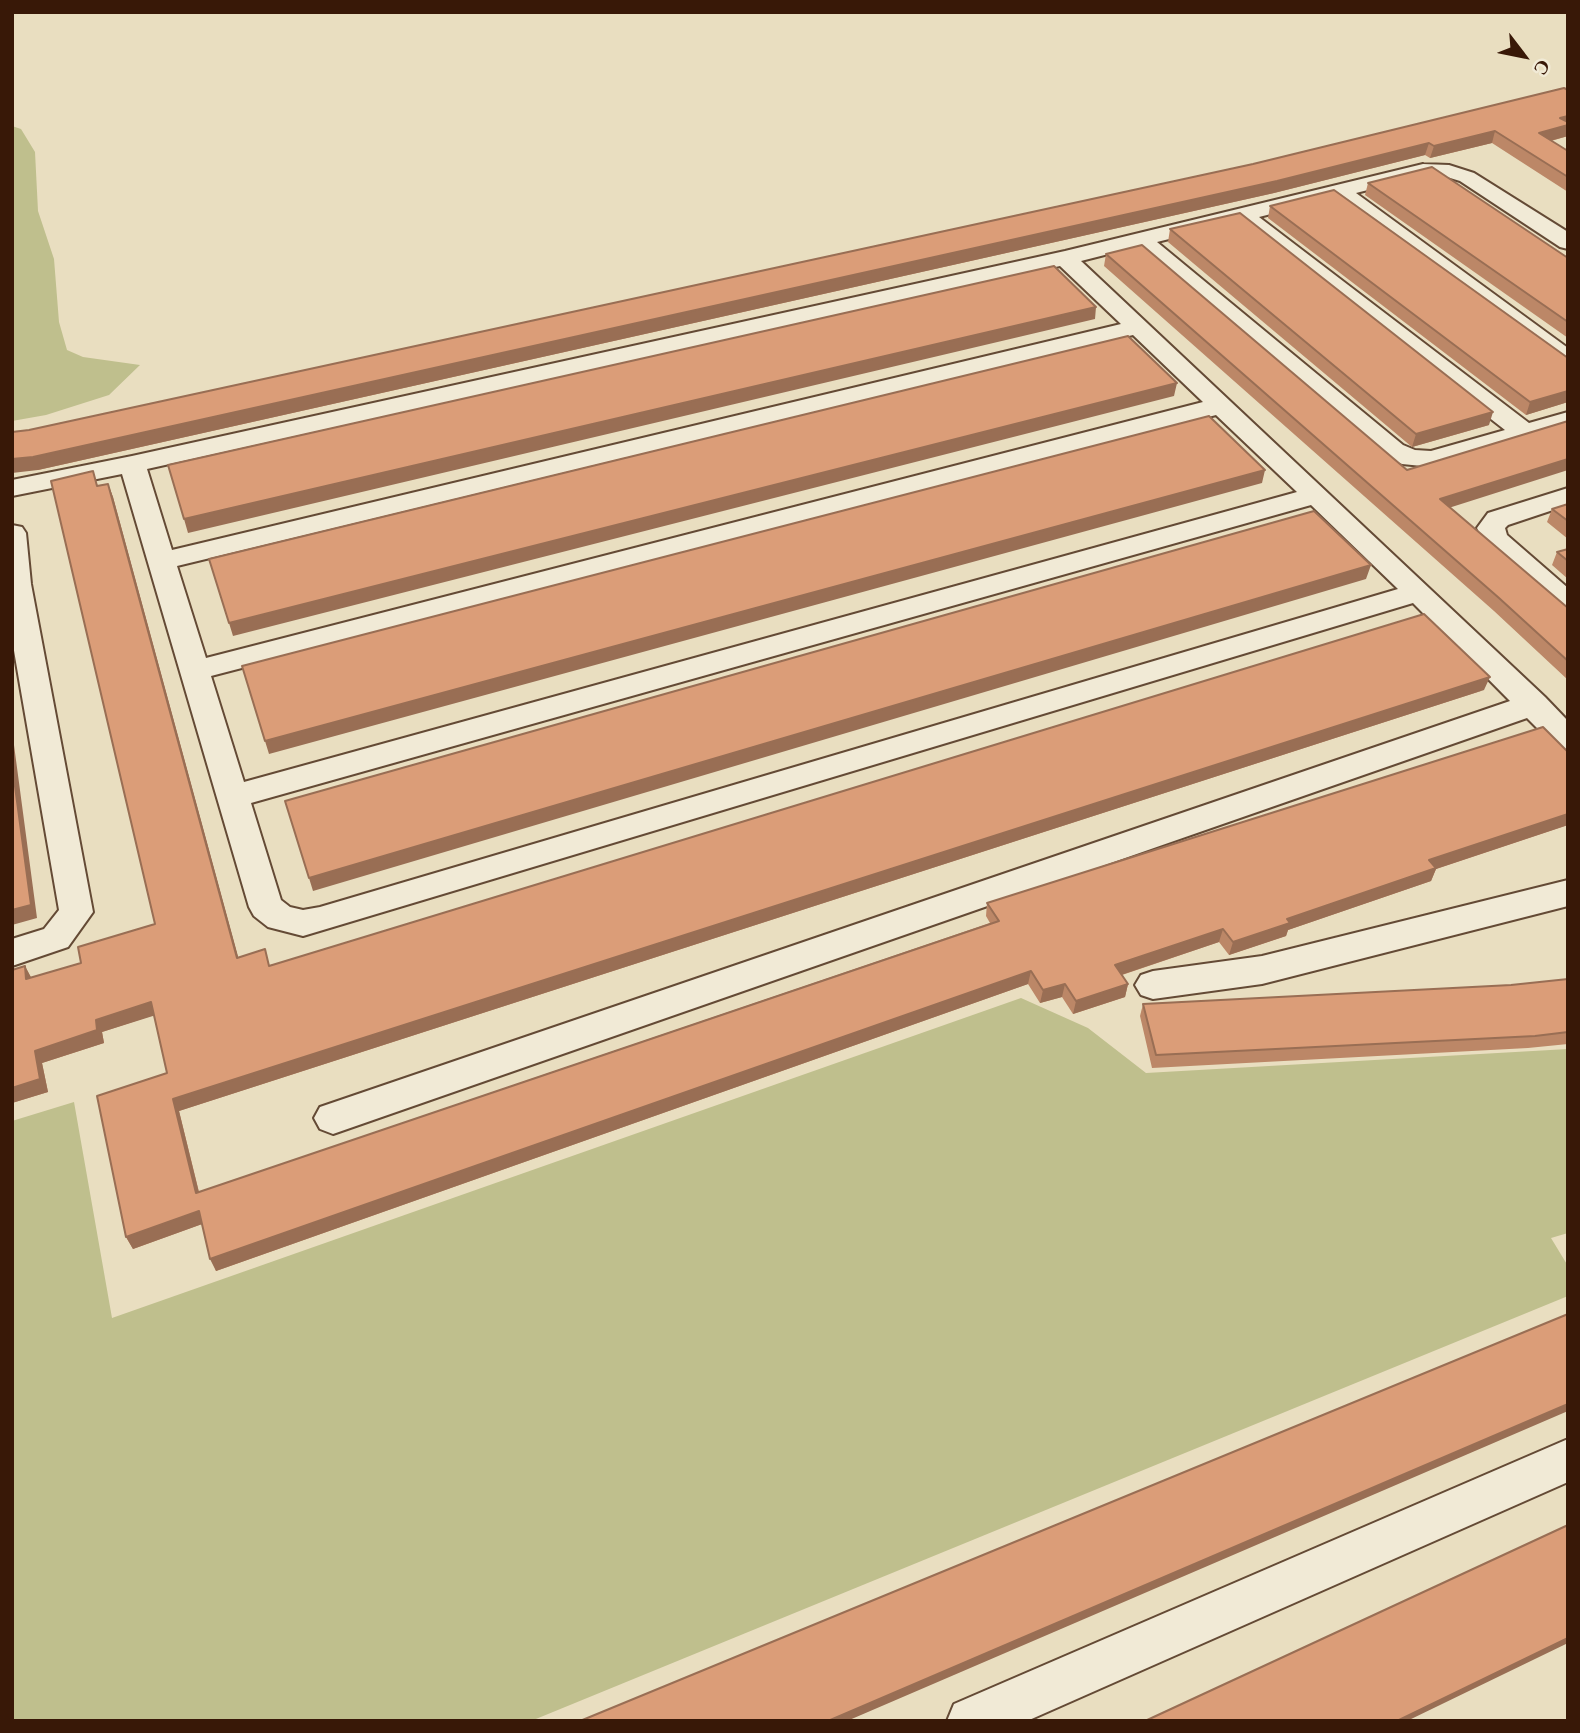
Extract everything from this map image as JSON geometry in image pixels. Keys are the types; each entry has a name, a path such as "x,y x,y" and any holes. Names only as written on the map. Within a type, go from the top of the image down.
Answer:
{"lane":[{"path":"12,488 132,464 1065,258 1423,170 1448,170 1468,177 1568,242"},
{"path":"1339,191 1568,360"},
{"path":"1243,215 1525,433"},
{"path":"1141,240 1394,451 1411,458 1432,459 1568,420"},
{"path":"1065,258 1418,592 1568,740"},
{"path":"161,561 1136,327"},
{"path":"194,671 1219,405"},
{"path":"132,464 266,907 280,918 303,923 1418,592"},
{"path":"233,797 1314,496"},
{"path":"1568,496 1498,519 1491,528 1494,539 1568,603"},
{"path":"12,533 17,584 76,912 56,938 12,953"},
{"path":"333,1118 1534,704"},
{"path":"1153,985 1262,970 1568,892"},
{"path":"971,1721 1568,1460"}],"green space":[{"path":"12,126 21,129 35,152 38,211 54,259 59,322 67,350 83,357 140,365 109,395 46,415 12,421"},
{"path":"1021,998 1088,1028 1146,1073 1568,1049 1568,1233 1551,1238 1568,1266 1568,1296 531,1721 12,1721 12,1121 74,1102 112,1318"}],"building":[{"path":"1564,88 1568,90 1568,116 1560,118 1568,122 1568,125 1539,133 1568,151 1568,177 1495,131 1434,146 1429,143 1277,181 33,457 12,459 12,432 1253,164"},
{"path":"1432,167 1568,258 1568,322 1368,183"},
{"path":"1334,190 1568,358 1568,391 1530,402 1270,206"},
{"path":"1240,213 1493,412 1416,434 1170,229"},
{"path":"1142,245 1407,470 1568,421 1568,459 1440,499 1568,608 1568,661 1106,254"},
{"path":"1054,266 1096,307 184,519 168,465"},
{"path":"1128,336 1177,383 229,623 209,559"},
{"path":"1209,416 1265,470 265,741 242,666"},
{"path":"93,471 97,486 108,484 237,958 265,949 269,966 1424,614 1490,677 173,1099 196,1193 999,921 987,903 1543,727 1568,752 1568,814 1429,860 1436,868 1287,919 1290,923 1233,942 1223,929 1115,965 1128,984 1076,1001 1065,984 1043,990 1031,971 210,1259 199,1211 126,1237 97,1096 167,1073 151,1002 96,1020 97,1030 35,1051 40,1079 12,1088 12,970 25,966 26,979 81,963 78,947 155,924 51,481"},
{"path":"1568,504 1568,521 1552,509"},
{"path":"1314,511 1371,565 309,878 285,801"},
{"path":"1568,549 1568,561 1557,552"},
{"path":"12,764 31,905 12,910"},
{"path":"1568,979 1568,1032 1535,1036 1156,1055 1143,1004 1511,985"},
{"path":"1568,1314 1568,1404 828,1721 580,1721"},
{"path":"1568,1525 1568,1638 1397,1721 1145,1721"}]}
